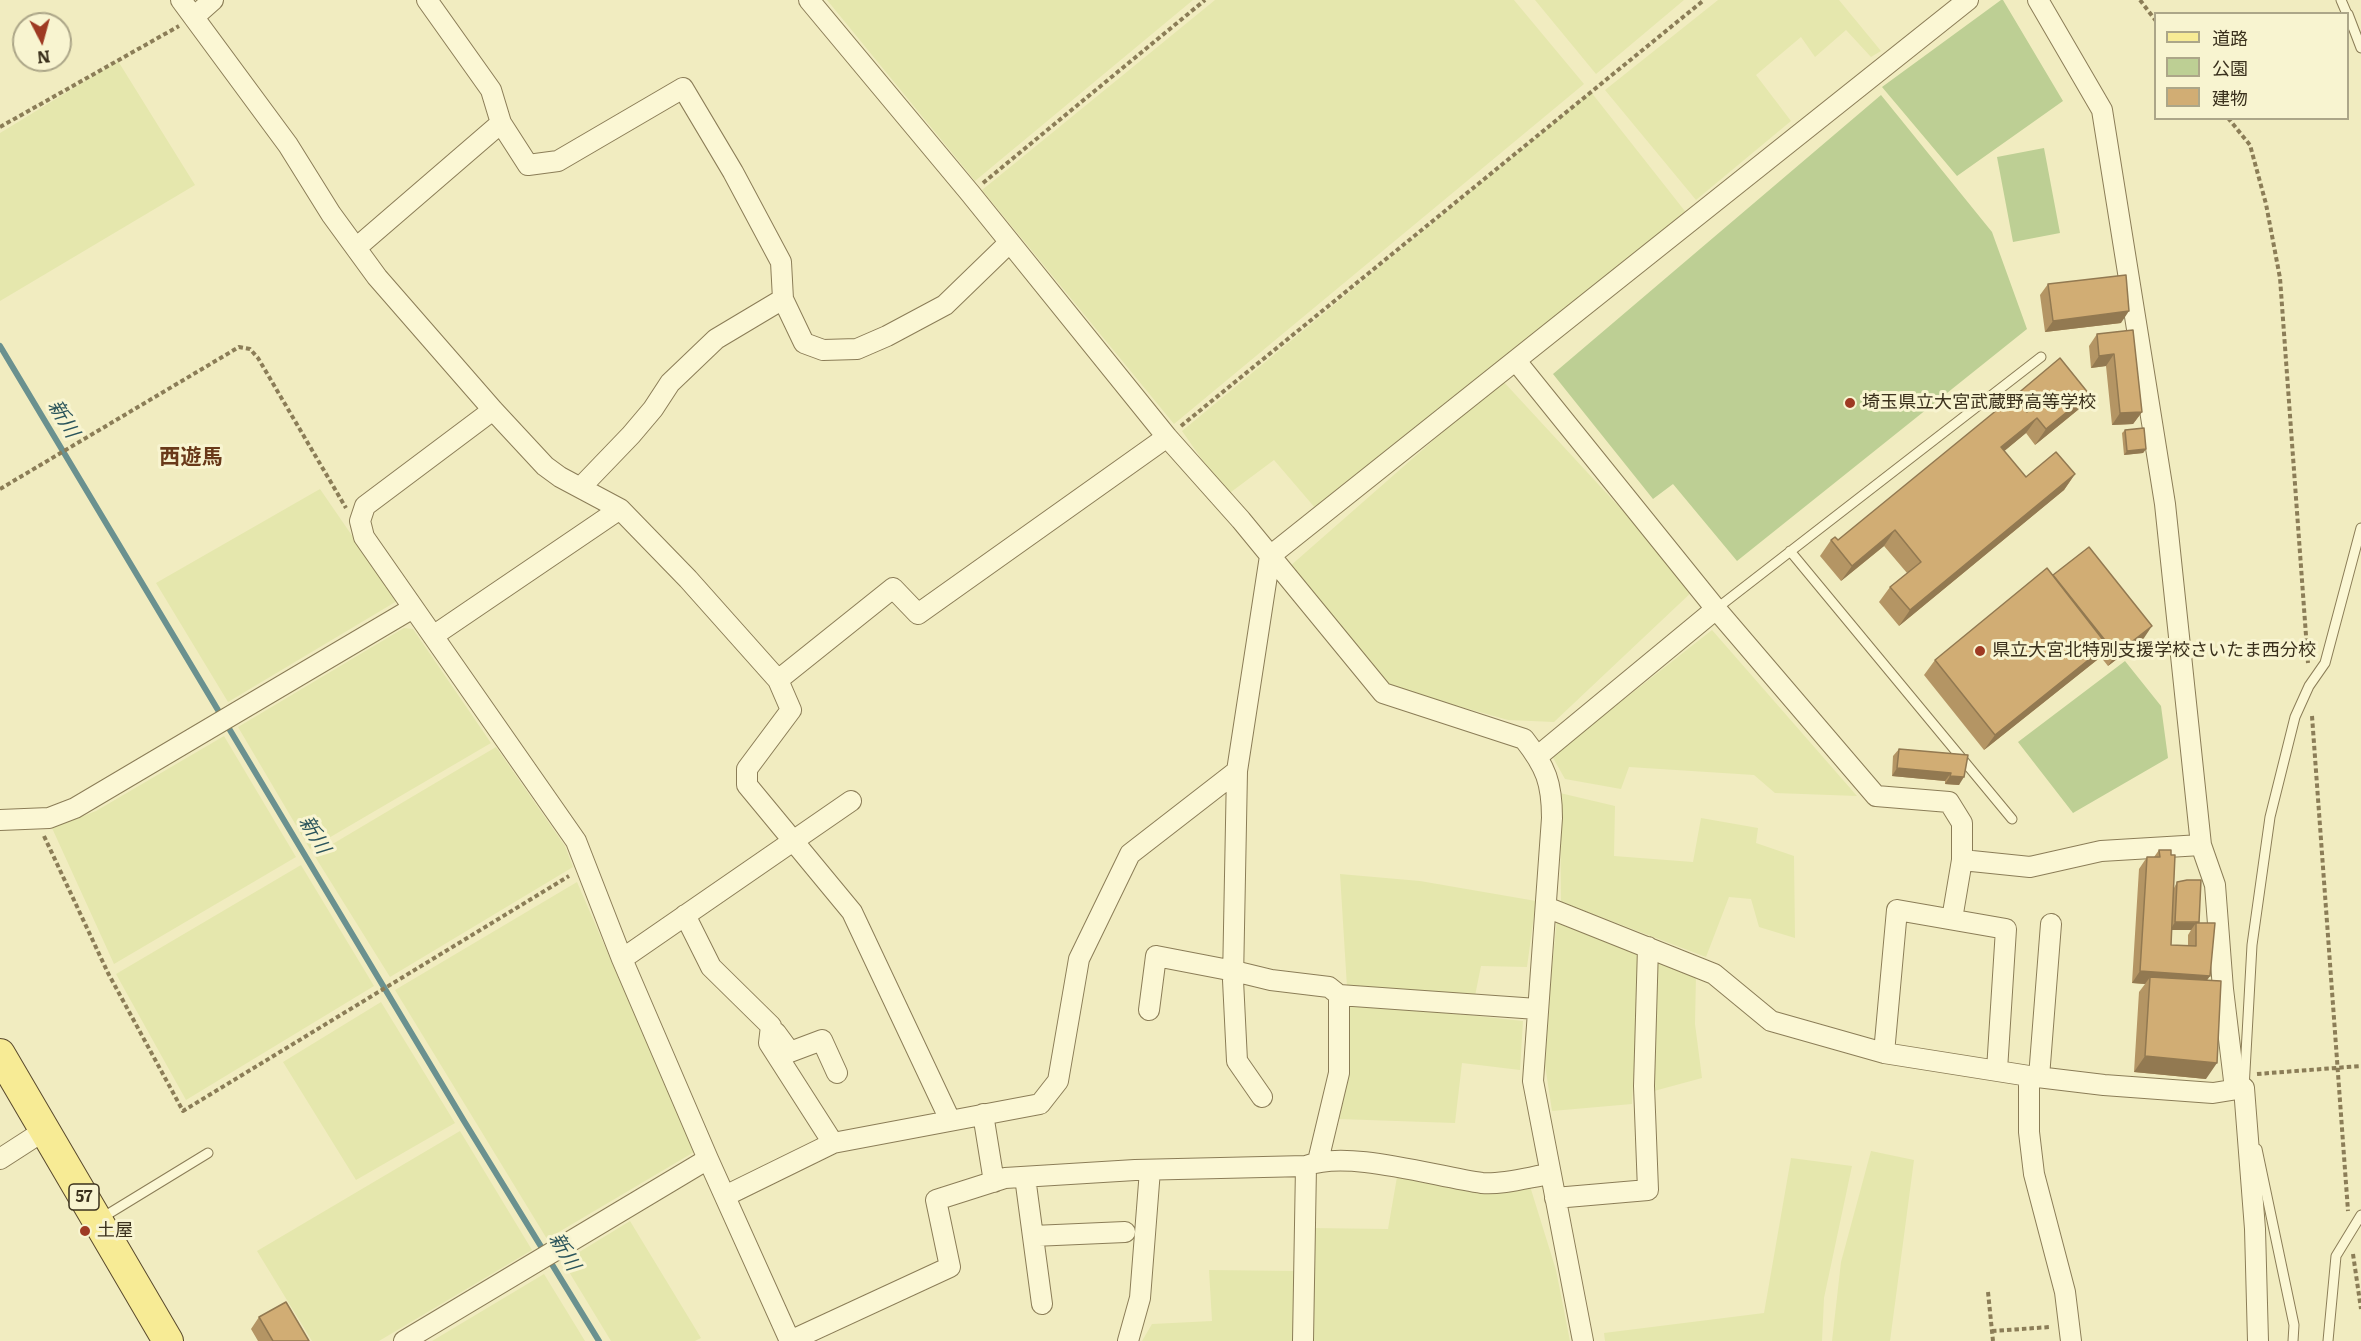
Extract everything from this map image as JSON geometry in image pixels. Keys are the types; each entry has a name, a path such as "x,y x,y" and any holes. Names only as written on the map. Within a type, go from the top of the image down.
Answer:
{"main road":[{"name":"57","path":"0,1054 168,1341"}],"street":[{"path":"181,0 288,145 377,277 493,410 535,457 560,477 620,509 688,579 778,680 791,710 747,769 747,784 852,912 950,1120"},
{"path":"195,16 213,0"},
{"path":"427,0 491,90 501,123 528,165 558,161 683,88 733,172 781,262 783,299 804,343 823,350 857,349 887,336 945,305 1010,243"},
{"path":"809,0 970,193 1167,437 1270,556 1383,693 1524,739 1538,756 1552,793 1533,1081 1583,1341"},
{"path":"1262,1097 1237,1061 1234,971 1237,771 1270,556 1968,0"},
{"path":"2038,0 2102,110 2165,504 2201,845 2215,885 2223,989 2241,1084 2255,1229 2258,1341"},
{"path":"356,248 501,123"},
{"path":"581,487 631,435 653,409 670,382 716,339 783,299"},
{"path":"1516,360 1716,609 1876,796 1949,802 1962,823 1962,860 1952,919"},
{"path":"493,410 365,506 360,521 364,537 576,841 622,959 724,1196 790,1341 950,1267 936,1200 1005,1178 1356,1161 1485,1183 1550,1174"},
{"path":"778,680 893,588 918,614 1167,437"},
{"path":"433,636 620,509"},
{"path":"0,820 36,820 63,813 101,793 413,608"},
{"path":"1538,756 1716,609"},
{"path":"724,1196 833,1143 1040,1104 1058,1081 1079,959 1130,854 1237,771"},
{"path":"622,959 851,801"},
{"path":"1962,860 2030,867 2101,851 2201,845"},
{"path":"1546,907 1714,974 1771,1021 1884,1053 2034,1076 2213,1093 2241,1084"},
{"path":"1884,1053 1897,910 2006,929 1997,1071"},
{"path":"685,915 711,967 771,1026 790,1052 822,1040 837,1073"},
{"path":"2051,924 2029,1132 2034,1174 2065,1292 2070,1333"},
{"path":"1555,1198 1648,1190 1644,1086 1648,947"},
{"path":"1149,1010 1156,956 1271,980 1329,987 1339,995 1537,1009"},
{"path":"1303,1341 1312,1164 1339,1073 1339,995"},
{"path":"771,1026 768,1043 833,1143"},
{"path":"983,1114 994,1182"},
{"path":"0,1159 45,1130"},
{"path":"404,1341 708,1159"},
{"path":"1128,1341 1140,1298 1150,1170"},
{"path":"1025,1177 1042,1304"},
{"path":"1033,1236 1125,1232"}],"lane":[{"path":"2349,19 2361,48"},
{"path":"1716,609 2041,357"},
{"path":"2293,1341 2294,1325 2241,1084 2252,945 2270,817 2295,717 2309,686 2325,663 2361,528"},
{"path":"1790,551 2012,819"},
{"path":"98,1220 208,1153"},
{"path":"2328,1341 2336,1256 2361,1215"}],"path":[{"path":"970,193 1204,0"},
{"path":"1167,437 1704,0"},
{"path":"2140,0 2154,18"},
{"path":"0,127 195,16"},
{"path":"0,489 238,347 250,349 258,358 364,537"},
{"path":"36,820 108,974 183,1111 585,866"},
{"path":"2241,1084 2361,1066"},
{"path":"1988,1293 1993,1341"},
{"path":"1992,1331 2070,1333"}],"green space":[{"path":"827,0 1193,0 975,181"},
{"path":"1215,0 1514,0 1584,84 1174,424 982,190"},
{"path":"1535,0 1684,0 1596,74"},
{"path":"1718,0 1839,0 1881,51 1871,57 1846,30 1815,57 1801,37 1756,75 1791,121 1696,200 1605,90"},
{"path":"2001,0 2063,101 1957,176 1882,87"},
{"path":"118,61 195,185 0,301 0,133"},
{"path":"1591,92 1688,215 1316,509 1274,460 1227,495 1182,431"},
{"path":"1881,95 1992,232 2027,329 1737,561 1673,484 1653,499 1553,374"},
{"path":"2044,148 2060,233 2013,242 1997,157"},
{"path":"1502,380 1695,589 1554,722 1508,720 1390,687 1289,567"},
{"path":"320,489 397,601 228,702 156,583"},
{"path":"404,628 413,629 491,743 310,849 238,727"},
{"path":"1712,630 1857,796 1775,793 1754,775 1629,767 1621,789 1565,779 1552,756"},
{"path":"2125,661 2161,706 2168,758 2073,813 2018,742"},
{"path":"224,736 296,857 114,964 52,828 96,811"},
{"path":"496,747 565,846 573,867 390,977 314,855"},
{"path":"1560,793 1615,806 1614,856 1693,862 1701,818 1758,828 1756,843 1794,856 1795,938 1759,927 1751,899 1729,897 1706,957 1561,902"},
{"path":"301,865 374,986 186,1100 116,974"},
{"path":"1340,874 1420,881 1536,901 1527,967 1481,966 1475,996 1347,987"},
{"path":"577,882 694,1152 547,1239 395,990"},
{"path":"1557,919 1640,951 1632,1104 1552,1111 1543,1052"},
{"path":"1653,955 1696,975 1695,1024 1702,1078 1654,1091 1650,1014"},
{"path":"381,1002 455,1123 356,1180 283,1062"},
{"path":"1347,1002 1523,1021 1520,1070 1462,1063 1455,1123 1338,1119"},
{"path":"460,1131 532,1250 379,1341 312,1341 257,1251"},
{"path":"1871,1151 1914,1160 1890,1341 1832,1341 1841,1262"},
{"path":"1791,1158 1852,1166 1824,1298 1822,1341 1605,1341 1604,1333 1764,1313"},
{"path":"1397,1177 1479,1191 1529,1183 1556,1270 1570,1341 1310,1341 1311,1228 1388,1229"},
{"path":"630,1221 701,1338 695,1341 611,1341 563,1262"},
{"path":"1209,1270 1296,1271 1298,1341 1142,1341 1152,1324 1212,1321"},
{"path":"544,1274 585,1341 432,1341"}],"building":[{"path":"2126,275 2129,311 2053,321 2048,284"},
{"path":"2133,330 2142,412 2120,413 2114,354 2099,356 2097,334"},
{"path":"2060,358 2089,394 2046,429 2037,418 2001,447 2026,477 2056,452 2075,474 1910,610 1890,587 1921,562 1895,530 1852,566 1831,540 1835,537 1838,540 2014,396 2027,412 2029,410 2016,395"},
{"path":"2144,428 2146,449 2127,451 2125,430"},
{"path":"2089,547 2152,626 2116,654 2053,575"},
{"path":"2047,568 2107,645 1995,735 1935,660"},
{"path":"1899,749 1968,755 1964,777 1950,776 1951,773 1897,768"},
{"path":"2159,850 2171,850 2171,855 2175,855 2171,945 2196,946 2196,923 2215,923 2210,976 2140,971 2147,857 2160,857"},
{"path":"2201,880 2199,922 2175,922 2177,882"},
{"path":"2150,977 2221,981 2217,1063 2145,1056"},
{"path":"286,1302 309,1341 273,1341 259,1317"}],"waterway":[{"name":"新川","path":"0,346 464,1121 599,1341"}],"place":[{"name":"埼玉県立大宮武蔵野高等学校","path":"1850,403"},
{"name":"県立大宮北特別支援学校さいたま西分校","path":"1980,651"},
{"name":"土屋","path":"85,1231"}],"district":[{"name":"西遊馬","path":"191,458"}]}
